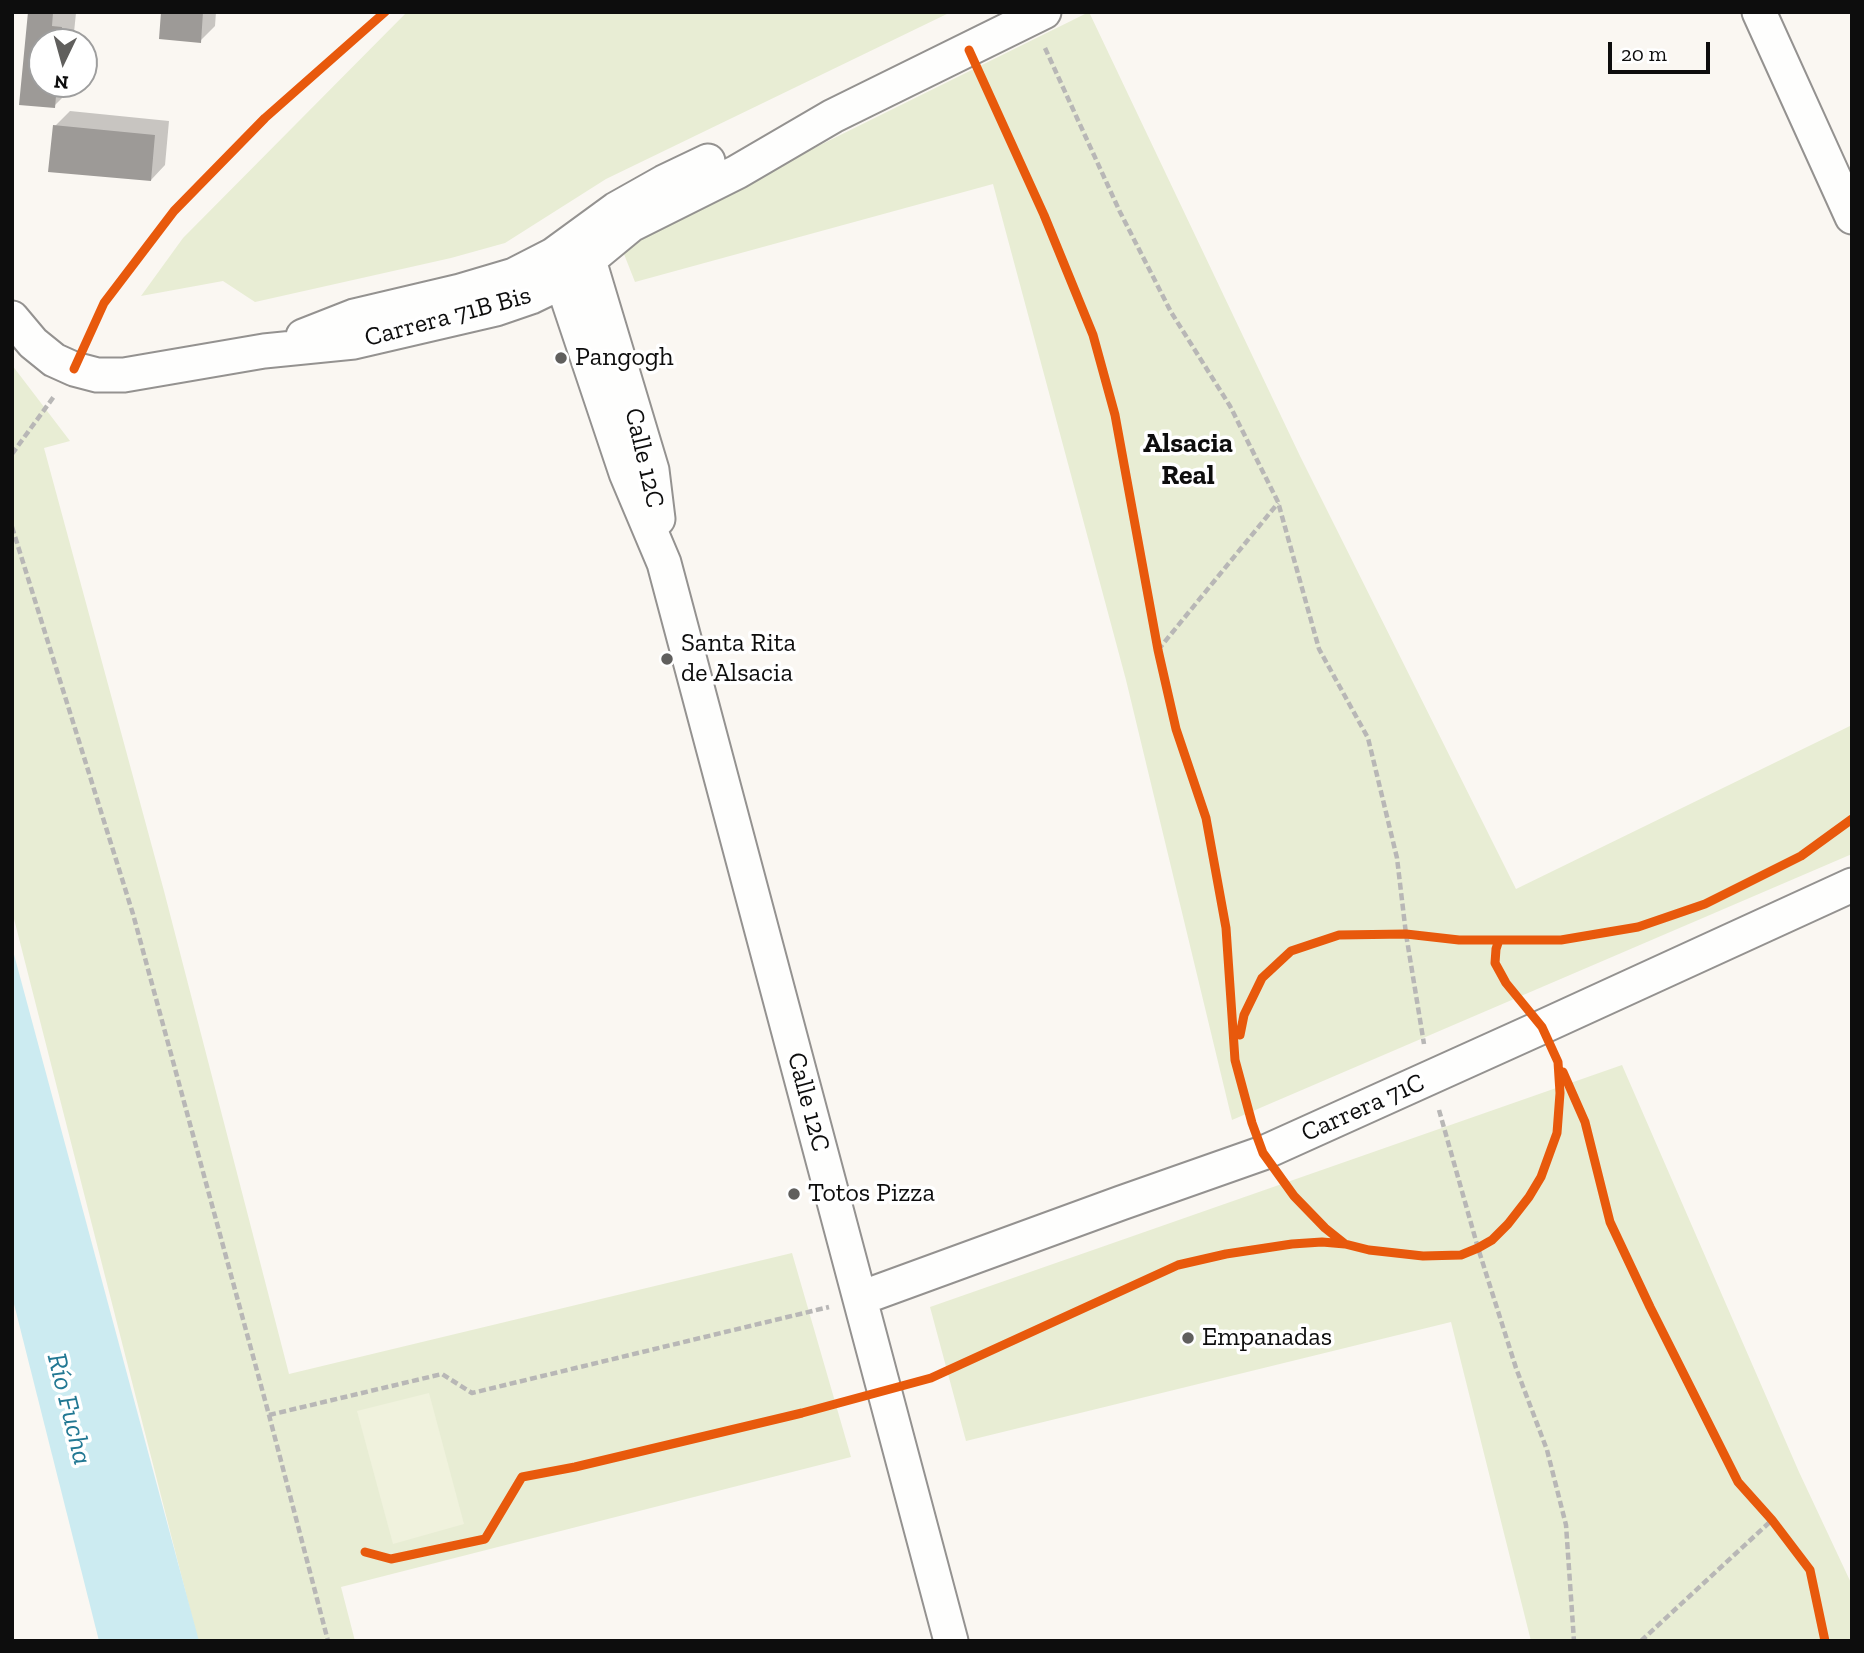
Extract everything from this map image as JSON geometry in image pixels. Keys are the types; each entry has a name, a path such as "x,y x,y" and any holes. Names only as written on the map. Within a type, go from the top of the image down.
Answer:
{"street":[{"path":"1759,12 1852,217"},
{"name":"Carrera 71B Bis","path":"12,318 33,343 54,360 97,375 124,375 264,351 354,342 496,309 531,297 558,269 585,247 737,172 833,116 1038,15"},
{"name":"Calle 12C","path":"585,247 652,470 664,563 951,1641"},
{"name":"Calle 12C","path":"558,269 626,473 664,563"},
{"name":"Carrera 71C","path":"860,1298 1263,1153 1852,885"}],"path":[{"path":"1038,15 1120,212 1171,312 1230,406 1278,502 1319,649 1368,738 1397,858 1406,934 1430,1078 1478,1248 1516,1368 1547,1450 1566,1525 1574,1641"},
{"path":"12,454 74,369"},
{"path":"1158,650 1278,502"},
{"path":"12,527 133,914 328,1641"},
{"path":"1156,638 1161,664"},
{"path":"1393,934 1419,935"},
{"path":"269,1415 442,1374 472,1393 803,1315 860,1298"},
{"path":"1764,1510 1780,1530"},
{"path":"1641,1641 1772,1520"}],"green space":[{"path":"407,12 951,12 606,179 505,243 451,258 255,302 223,281 141,296 183,238"},
{"path":"1089,12 1300,456 1516,889 1852,725 1852,854 1232,1120 1126,680 993,184 635,282 620,244"},
{"path":"12,365 70,441 44,448 164,891 289,1374 792,1253 851,1457 341,1587 355,1641 198,1641 12,911"},
{"path":"1622,1065 1799,1472 1852,1585 1852,1641 1531,1641 1451,1322 966,1441 930,1307"},
{"path":"429,1393 464,1524 393,1544 357,1411"}],"water":[{"name":"Río Fucha","path":"12,947 199,1641 99,1641 12,1296"}],"building":[{"path":"28,12 53,13 52,26 62,28 28,28 28,98 56,98 55,108 19,105"},
{"path":"161,12 203,12 201,43 159,39"},
{"path":"53,125 155,135 151,181 48,172"}],"cycle path":[{"path":"74,369 104,303 174,211 265,118 385,12"},
{"path":"969,50 1044,215 1093,335 1115,415 1158,650 1176,729 1206,818 1226,928 1235,1060 1252,1123 1263,1153 1294,1196 1345,1244"},
{"path":"1240,1035 1244,1015 1262,978 1291,951 1339,935 1406,934 1459,940 1561,940 1638,927 1705,904 1801,856 1852,819"},
{"path":"365,1552 391,1559 485,1539 522,1477 802,1413 931,1378 1178,1265 1226,1254 1322,1242 1423,1256 1461,1255 1478,1248 1492,1240 1508,1224 1541,1177 1557,1133 1560,1093 1558,1062 1542,1027 1506,983 1495,963 1499,940"},
{"path":"1563,1072 1585,1122 1610,1222 1738,1482 1772,1520 1810,1570 1825,1641"}],"place":[{"name":"Pangogh","path":"561,358"},
{"name":"Santa Rita de Alsacia","path":"667,659"},
{"name":"Totos Pizza","path":"794,1194"},
{"name":"Empanadas","path":"1188,1338"}],"district":[{"name":"Alsacia Real","path":"1188,460"}]}
